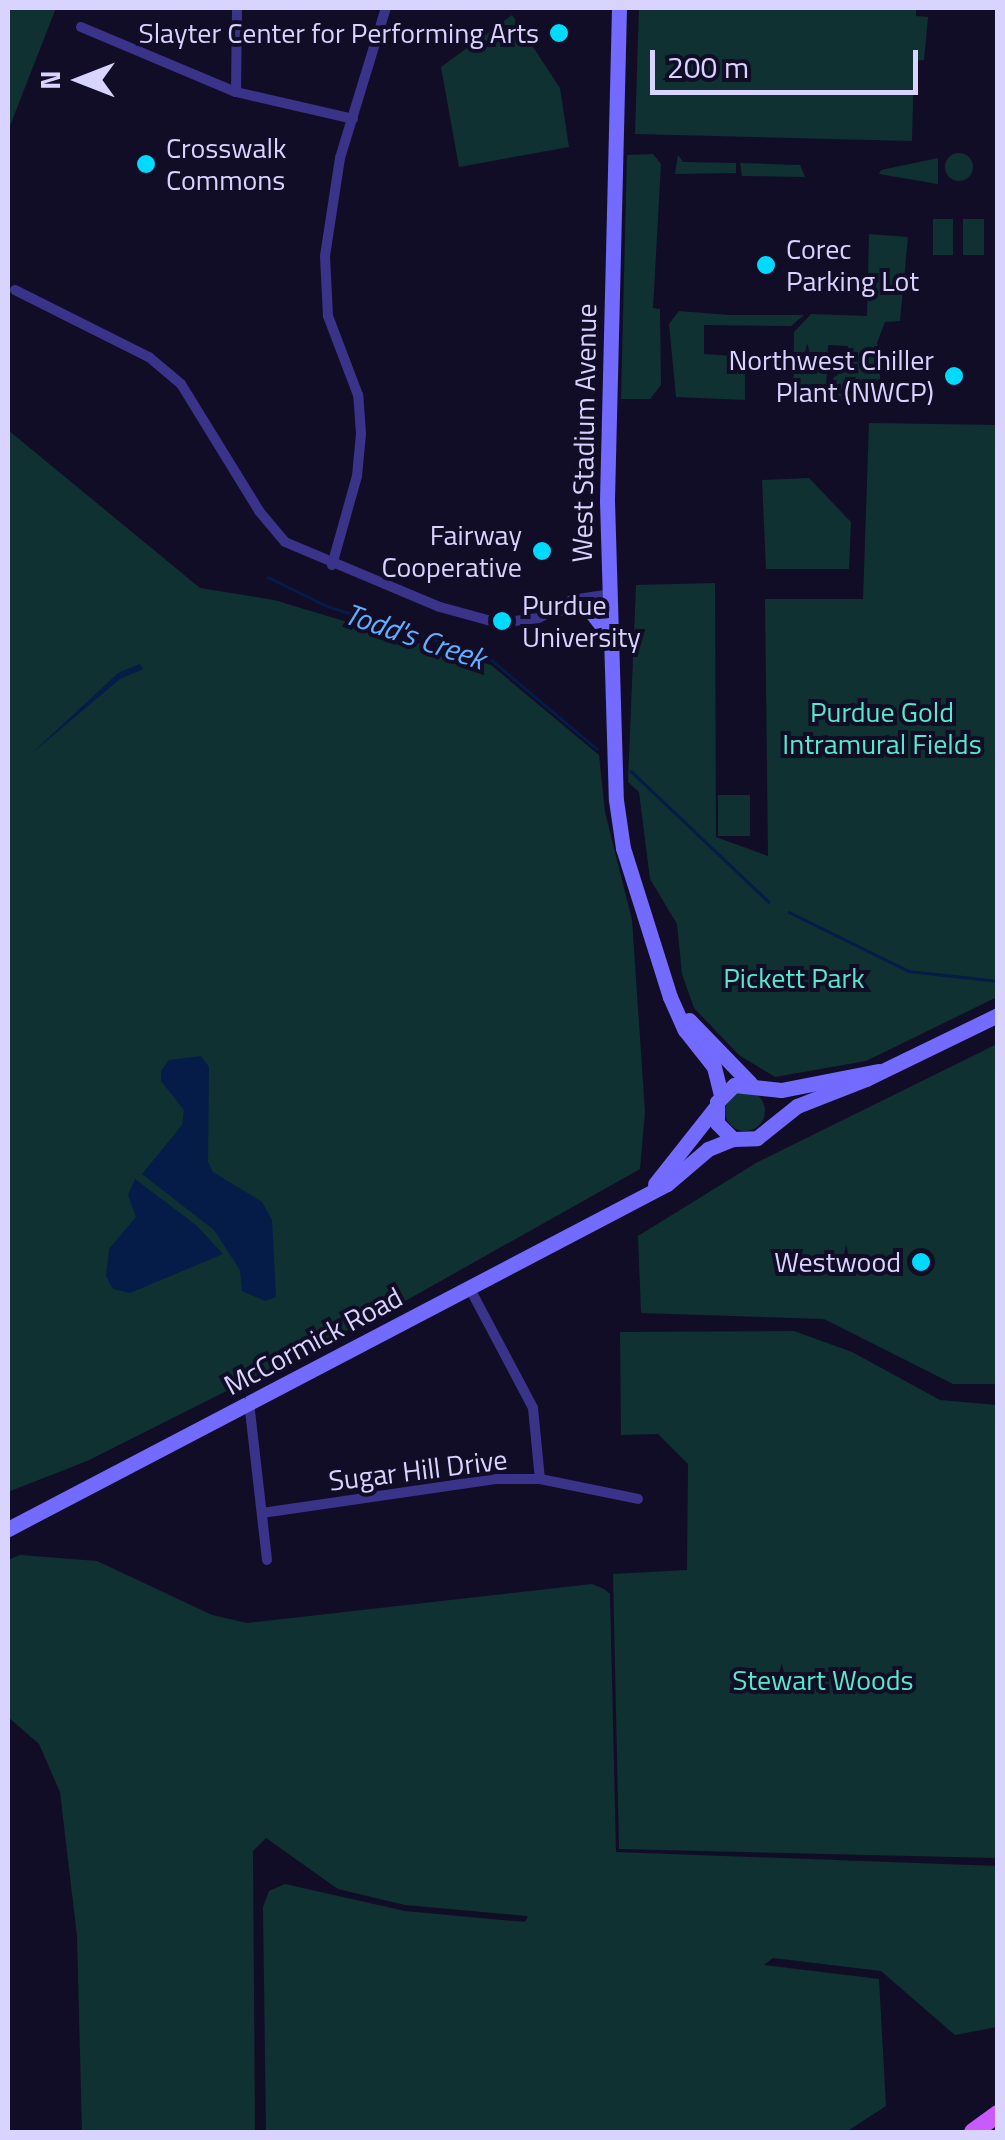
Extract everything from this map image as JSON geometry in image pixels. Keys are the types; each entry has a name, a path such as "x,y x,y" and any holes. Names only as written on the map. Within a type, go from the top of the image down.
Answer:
{"main road":[{"path":"972,2132 998,2114"}],"street":[{"path":"236,8 236,92"},
{"path":"332,565 361,447 358,396 328,316 324,285 332,198 386,8"},
{"name":"West Stadium Avenue","path":"619,8 608,594 618,824 685,1030 714,1067 718,1101"},
{"path":"81,27 236,92 354,119"},
{"path":"16,290 162,367 195,402 274,532 332,565 498,623 539,618 608,594"},
{"path":"562,608 596,613 609,638"},
{"name":"West Stadium Avenue","path":"664,972 694,1027 756,1085"},
{"path":"878,1071 756,1085 718,1101 718,1123 733,1139 758,1138 797,1106 878,1071 998,1014"},
{"path":"756,1085 774,1110 770,1126"},
{"name":"McCormick Road","path":"641,1196 685,1152 718,1101"},
{"name":"McCormick Road","path":"8,1529 641,1196 733,1139"},
{"path":"469,1287 533,1408 540,1478"},
{"path":"250,1402 267,1560"},
{"name":"Sugar Hill Drive","path":"262,1513 540,1478 638,1499"}],"green space":[{"path":"8,8 56,8 8,131"},
{"path":"639,8 916,8 916,16 928,17 924,60 914,61 912,141 635,134"},
{"path":"512,15 560,88 569,147 459,167 441,67"},
{"path":"959,153 969,157 973,167 969,177 959,181 949,177 945,167 949,157"},
{"path":"653,154 661,164 653,308 660,309 661,385 650,399 621,399 627,155"},
{"path":"678,155 683,162 736,163 736,173 675,174"},
{"path":"938,158 938,184 879,174 881,170"},
{"path":"740,163 800,165 805,177 742,176"},
{"path":"933,219 953,219 953,255 933,255"},
{"path":"963,219 984,219 984,255 963,255"},
{"path":"869,234 908,237 900,321 885,322 877,343 882,398 876,405 840,400 833,378 849,367 848,346 828,345 826,390 813,404 793,404 794,332 811,314 867,316"},
{"path":"679,311 804,315 791,326 704,325 704,354 745,357 745,400 676,397 669,324"},
{"path":"869,423 997,425 997,997 866,1061 775,1077 739,1055 694,1008 682,974 677,924 650,879 639,792 628,782 636,585 715,583 716,837 768,856 765,599 863,599"},
{"path":"8,430 200,588 274,600 491,665 599,755 605,812 632,920 645,1112 640,1169 398,1305 87,1461 8,1492"},
{"path":"809,478 851,522 849,569 766,569 762,480"},
{"path":"718,795 750,795 750,836 718,836"},
{"path":"997,1044 997,1384 953,1384 824,1319 641,1313 638,1236 756,1163"},
{"path":"745,1091 759,1097 765,1111 759,1125 745,1131 731,1125 725,1111 731,1097"},
{"name":"Stewart Woods","path":"794,1331 852,1352 940,1400 997,1405 997,1858 619,1849 613,1574 687,1570 688,1464 658,1434 621,1435 620,1332"},
{"path":"20,1555 97,1561 212,1615 247,1623 592,1584 604,1589 610,1594 616,1852 997,1866 997,2027 955,2035 881,1971 773,1958 764,1965 879,1979 886,2106 846,2132 266,2132 263,1907 269,1891 285,1884 405,1911 525,1922 528,1916 405,1905 338,1889 266,1838 253,1851 255,2132 82,2132 77,1936 60,1792 39,1744 8,1717 8,1560"}],"water":[{"path":"140,664 143,669 120,679 31,754 118,673"},
{"path":"201,1056 209,1067 208,1162 213,1172 262,1202 272,1220 276,1297 265,1301 242,1291 240,1270 214,1230 142,1174 182,1125 184,1110 161,1081 161,1071 169,1060"},
{"path":"135,1179 196,1225 223,1254 130,1293 113,1289 106,1276 109,1249 136,1217 128,1195"}],"waterway":[{"name":"Todd's Creek","path":"268,577 327,606 487,656 597,749"},
{"name":"Todd's Creek","path":"631,771 769,902"},
{"name":"Todd's Creek","path":"789,912 909,971 998,981"}],"place":[{"name":"Slayter Center for Performing Arts","path":"559,33"},
{"name":"Crosswalk Commons","path":"146,164"},
{"name":"Corec Parking Lot","path":"766,265"},
{"name":"Northwest Chiller Plant (NWCP)","path":"954,376"},
{"name":"Fairway Cooperative","path":"542,551"},
{"name":"Purdue University","path":"502,621"},
{"name":"Westwood","path":"921,1262"}],"park label":[{"name":"Purdue Gold Intramural Fields","path":"882,728"},
{"name":"Pickett Park","path":"794,978"}]}
